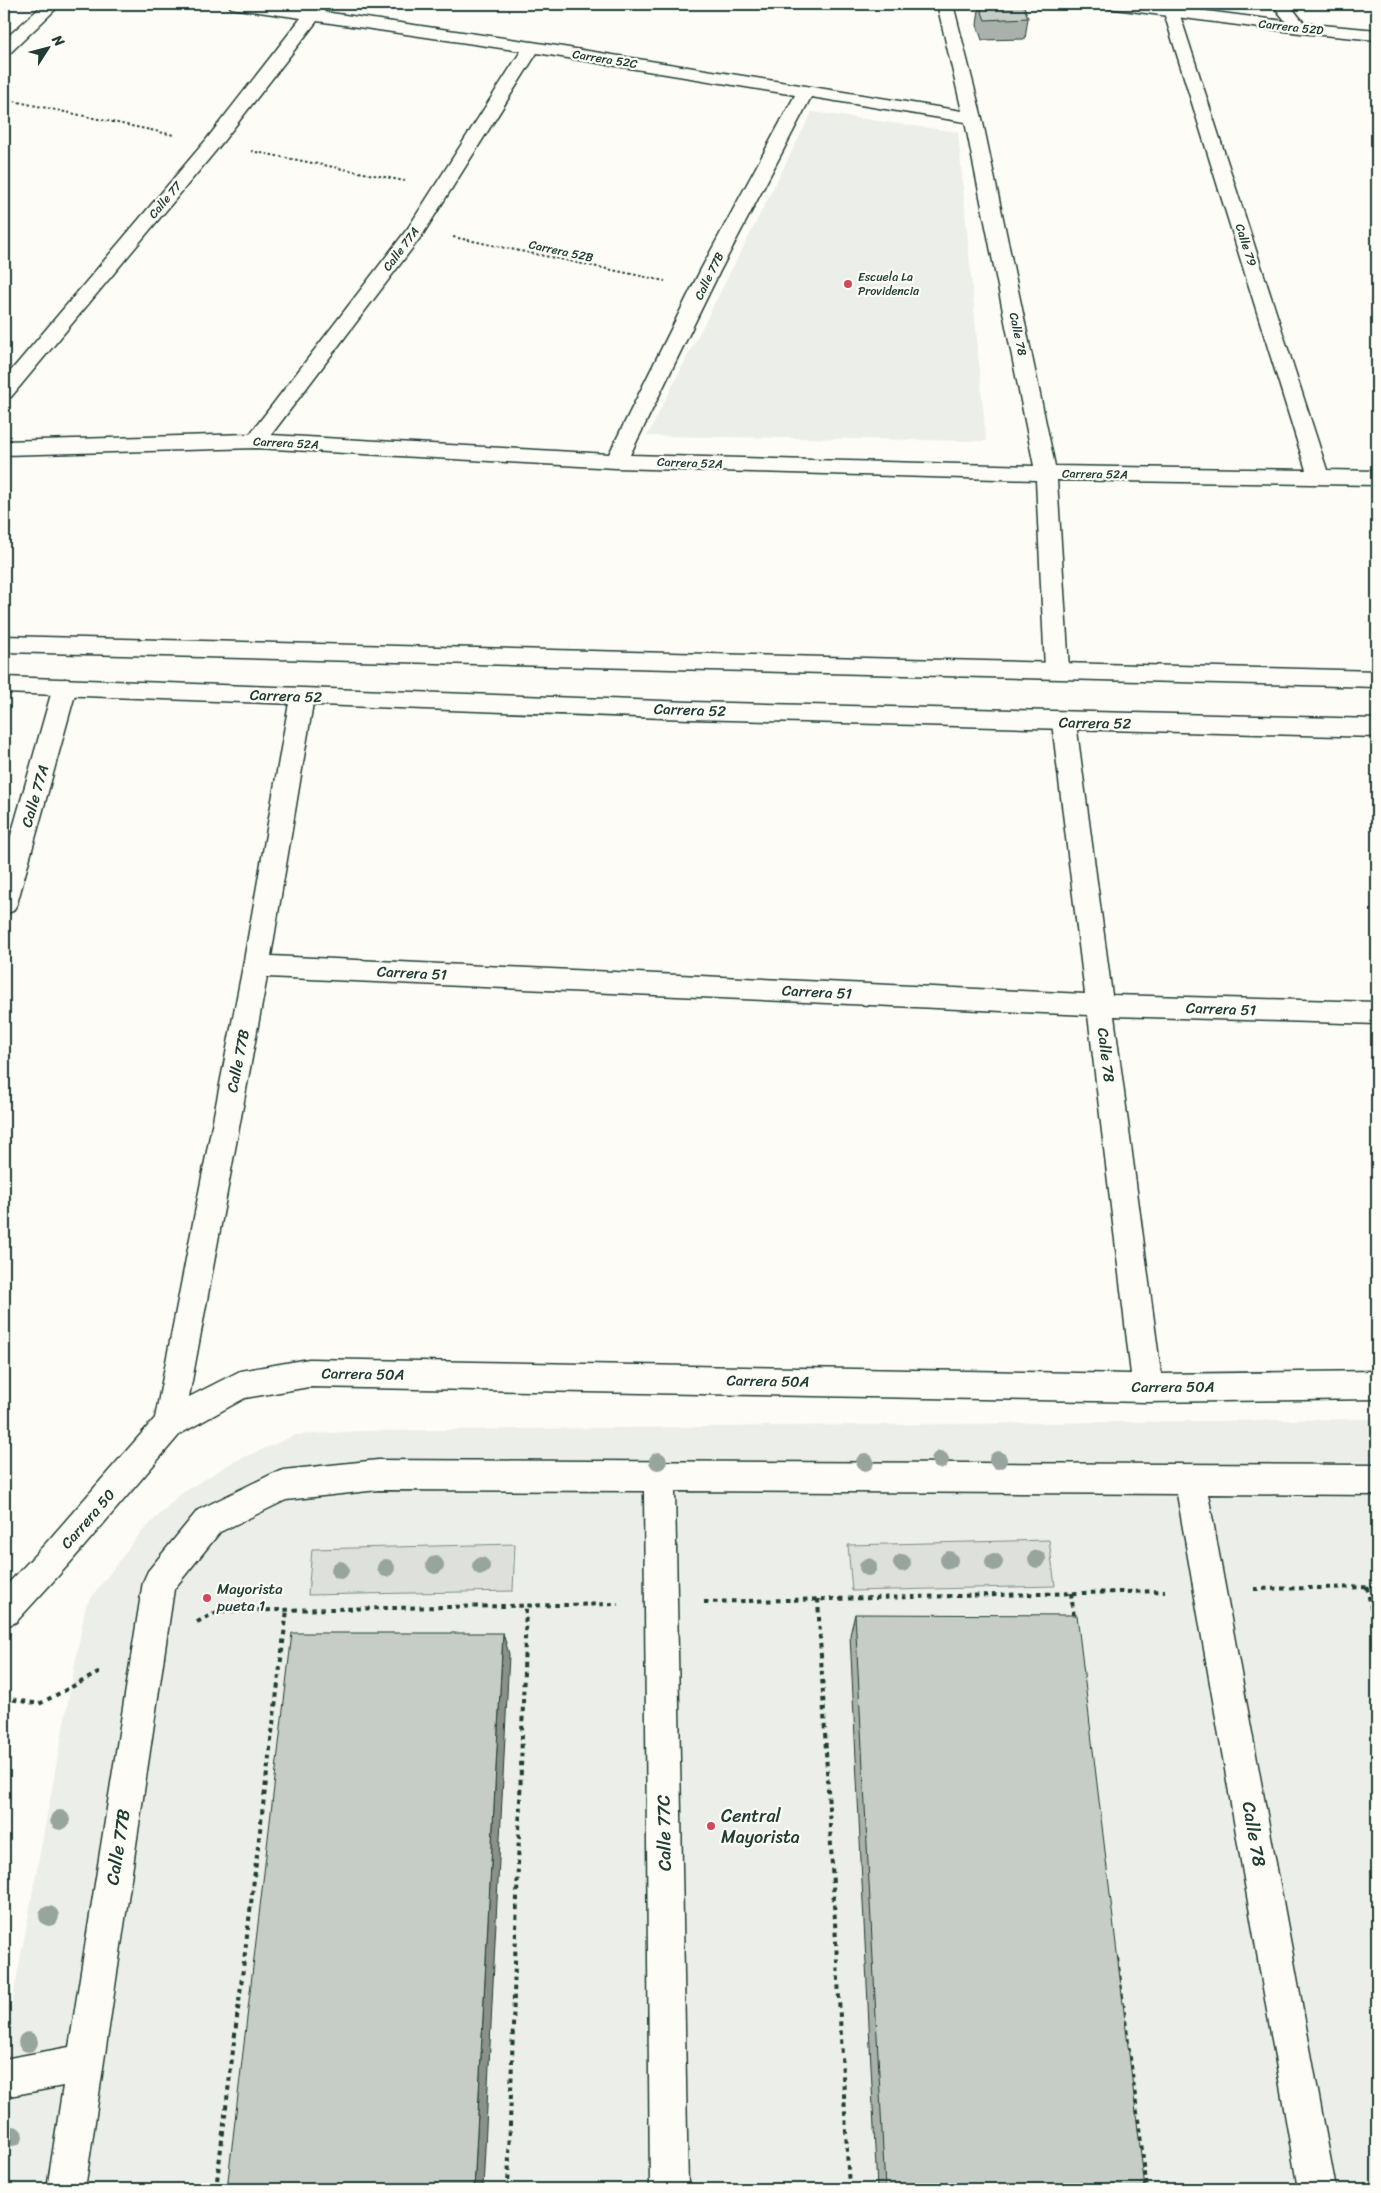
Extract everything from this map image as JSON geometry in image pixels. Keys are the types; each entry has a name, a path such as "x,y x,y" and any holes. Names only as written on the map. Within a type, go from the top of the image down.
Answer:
{"street":[{"path":"4,49 53,4"},
{"name":"Carrera 52C","path":"237,4 317,9 532,47 973,118"},
{"name":"Calle 78","path":"945,4 973,118 1046,473 1056,669"},
{"name":"Carrera 52D","path":"1115,4 1172,13 1377,35"},
{"path":"1280,4 1300,28"},
{"name":"Calle 77","path":"4,392 212,144 317,9"},
{"name":"Calle 79","path":"1172,13 1319,478"},
{"name":"Calle 77A","path":"256,441 416,230 532,47"},
{"name":"Calle 77B","path":"616,461 703,289 710,271 805,92"},
{"name":"Carrera 52A","path":"4,448 256,441 616,461 1046,473 1377,478"},
{"path":"4,644 1056,669 1377,679"},
{"name":"Carrera 52","path":"4,685 1064,723 1377,728"},
{"name":"Calle 77A","path":"4,904 65,688"},
{"name":"Calle 77B","path":"169,1424 256,966 302,697"},
{"name":"Calle 78","path":"1064,723 1148,1388"},
{"name":"Carrera 51","path":"256,966 1100,1005 1377,1013"},
{"name":"Carrera 50A","path":"169,1424 240,1385 309,1373 1148,1388 1377,1385"},
{"name":"Carrera 50","path":"4,1611 58,1553 169,1424"},
{"name":"Calle 77B","path":"66,2189 159,1582 208,1521 283,1485 378,1475 659,1476"},
{"path":"659,1476 1377,1480"},
{"name":"Calle 77C","path":"659,1476 669,2189"},
{"name":"Calle 78","path":"1190,1479 1317,2189"},
{"path":"4,2078 85,2062"}],"path":[{"name":"Carrera 52B","path":"416,230 703,289"},
{"path":"1367,1587 1377,1636"},
{"path":"4,1698 39,1704 219,1611 1377,1587"},
{"path":"1071,1593 1075,1622"},
{"path":"818,1599 849,2189"},
{"path":"508,2189 526,1606"},
{"path":"216,2189 287,1610"},
{"path":"1117,1955 1147,2189"}],"shaded area":[{"name":"Escuela La Providencia","path":"812,112 958,132 986,441 647,436"},
{"name":"Central Mayorista","path":"1377,1419 1377,2189 4,2189 4,2047 86,1605 137,1537 179,1495 231,1463 296,1435 363,1431"},
{"path":"1049,1540 1055,1586 852,1591 848,1545"},
{"path":"515,1544 513,1591 308,1595 312,1549"}],"building":[{"path":"979,4 1023,4 1028,18 985,20"},
{"path":"855,1614 1077,1615 1145,2189 885,2189"},
{"path":"292,1633 503,1633 474,2189 227,2189"}],"place":[{"name":"Escuela La Providencia","path":"848,284"},
{"name":"Mayorista pueta 1","path":"207,1598"},
{"name":"Central Mayorista","path":"711,1826"}]}
